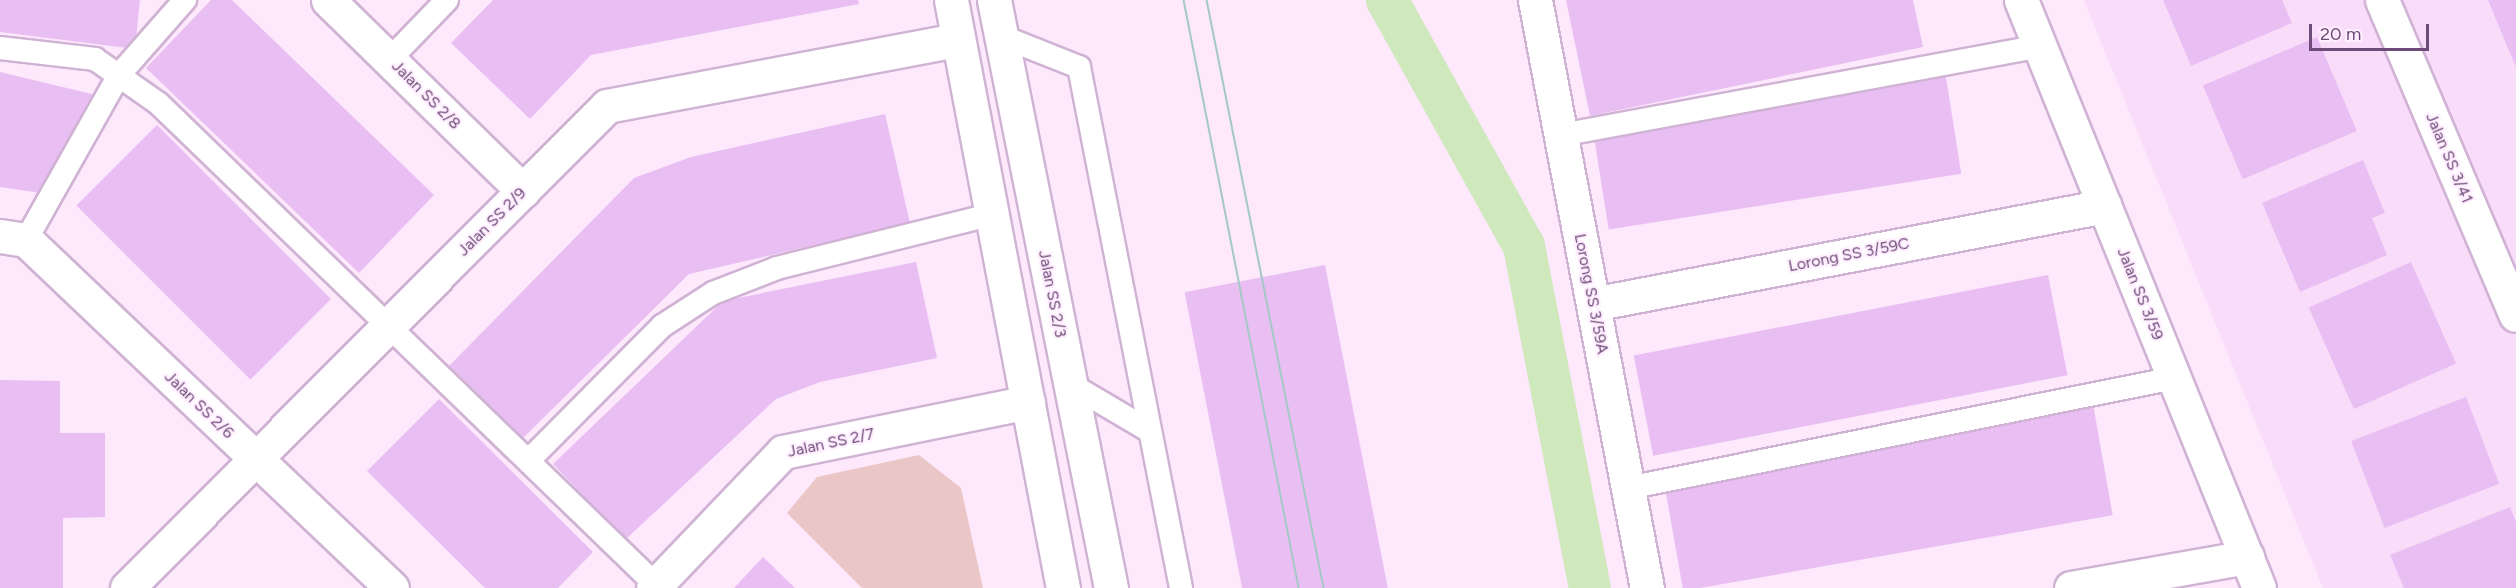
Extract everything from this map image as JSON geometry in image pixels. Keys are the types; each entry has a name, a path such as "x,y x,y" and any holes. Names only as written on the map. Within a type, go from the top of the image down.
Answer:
{"street":[{"name":"Jalan SS 2/8","path":"328,0 390,58 523,191"},
{"path":"951,0 956,40 1063,588"},
{"name":"Jalan SS 2/3","path":"993,0 1111,588"},
{"name":"Lorong SS 3/59A","path":"1535,0 1647,588"},
{"name":"Jalan SS 3/59","path":"2021,0 2259,588"},
{"name":"Jalan SS 3/41","path":"2382,0 2516,315"},
{"name":"Jalan SS 2/9","path":"132,586 255,459 607,106 956,40"},
{"name":"Lorong SS 3/59C","path":"1593,304 2105,206"},
{"name":"Jalan SS 2/6","path":"13,238 255,459 392,588"},
{"name":"Jalan SS 2/7","path":"655,586 783,452 1028,402"},
{"path":"2071,588 2247,557"}],"lane":[{"path":"13,238 119,75 185,0"},
{"path":"390,58 447,0"},
{"path":"1001,36 1079,67 1148,430 1181,588"},
{"path":"1561,135 2039,46"},
{"path":"0,48 95,59 159,104 391,323 655,586"},
{"path":"530,460 662,326 713,293 777,268 990,215"},
{"path":"1628,489 2174,378"},
{"path":"1070,384 1148,430"}],"shaded area":[{"path":"2084,0 2516,0 2516,588 2323,588"},
{"path":"919,455 961,488 983,588 862,588 787,513 817,477"}],"building":[{"path":"0,0 140,0 135,49 0,32"},
{"path":"211,0 232,0 434,195 359,273 146,68"},
{"path":"493,0 858,0 859,4 591,55 530,119 451,43"},
{"path":"1566,0 1913,0 1923,47 1590,116"},
{"path":"2163,0 2282,0 2292,23 2191,66"},
{"path":"2488,0 2516,0 2516,67 2507,46"},
{"path":"2317,37 2357,131 2243,179 2203,85"},
{"path":"1945,71 1961,174 1609,230 1592,127"},
{"path":"0,72 100,96 41,193 0,187"},
{"path":"885,114 910,223 689,274 521,440 447,368 634,178 691,157"},
{"path":"157,125 331,299 250,380 76,206"},
{"path":"2363,160 2385,213 2372,218 2387,255 2300,292 2262,203"},
{"path":"916,262 937,358 820,382 776,399 625,540 553,464 723,301"},
{"path":"2411,262 2456,363 2354,409 2309,308"},
{"path":"1325,265 1388,588 1242,588 1185,292"},
{"path":"2048,275 2067,375 1653,456 1634,356"},
{"path":"0,380 60,381 60,433 105,433 105,517 63,518 63,588 0,588"},
{"path":"2466,397 2499,484 2384,528 2351,441"},
{"path":"439,399 593,552 558,588 485,588 367,471"},
{"path":"2093,404 2113,515 1700,588 1683,588 1664,480"},
{"path":"2510,507 2516,522 2516,588 2404,588 2390,555"},
{"path":"763,557 795,588 734,588"}],"waterway":[{"path":"1387,0 1524,246 1590,588"}],"tram line":[{"path":"1184,0 1299,588"},
{"path":"1207,0 1324,588"}]}
